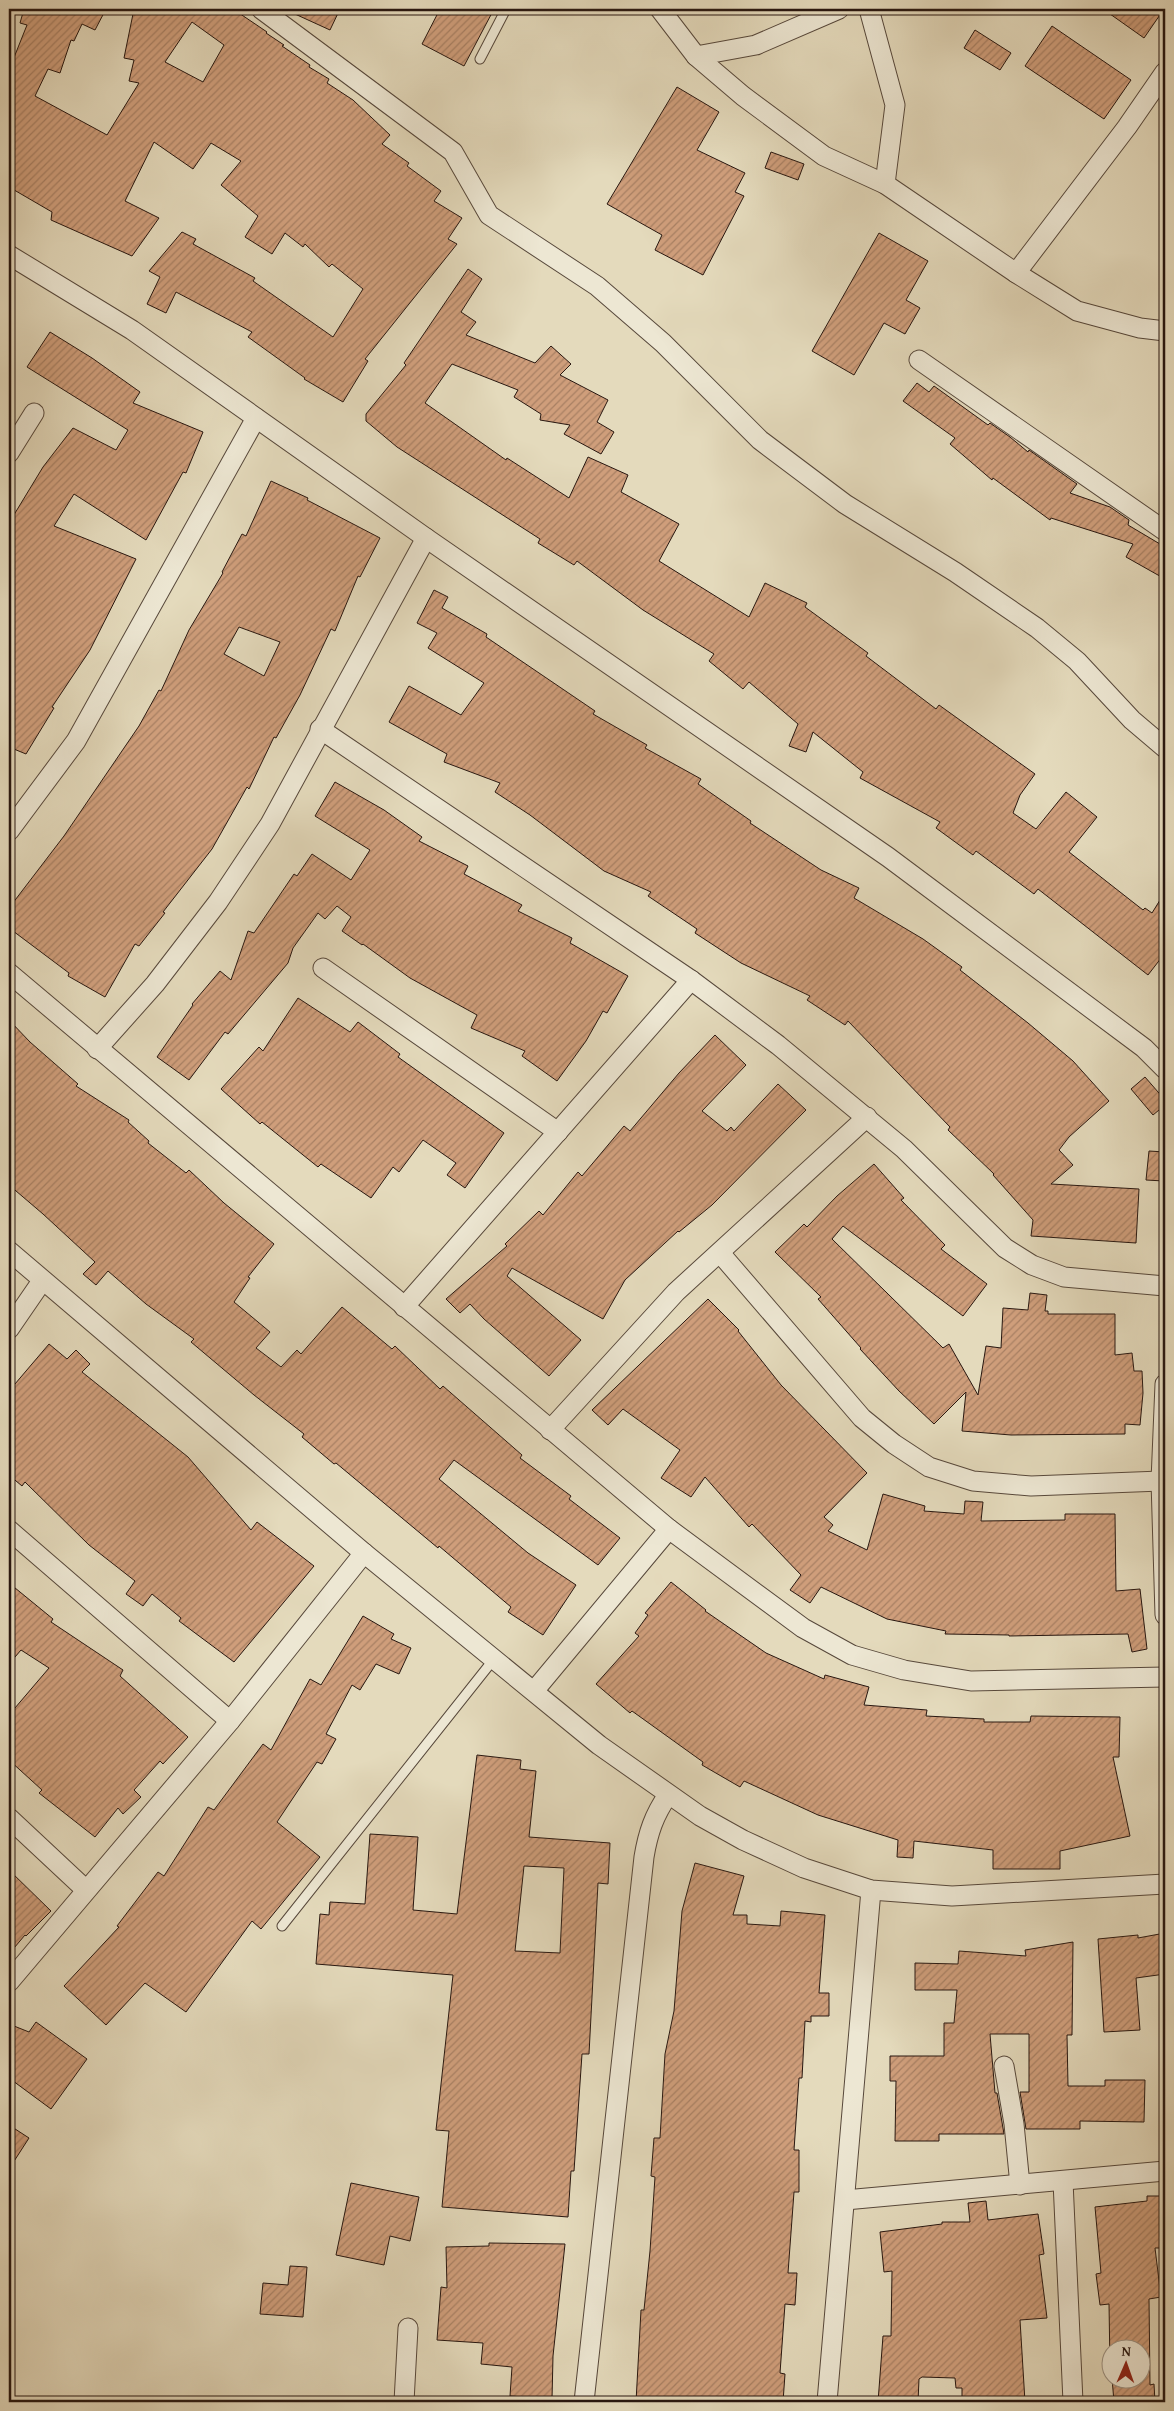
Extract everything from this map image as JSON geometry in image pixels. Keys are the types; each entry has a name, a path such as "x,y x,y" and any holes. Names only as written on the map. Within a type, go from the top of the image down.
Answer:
{"street":[{"path":"261,9 452,152 489,215 597,286 663,343 760,440 845,504 955,572 1037,628 1078,661 1132,720 1165,748"},
{"path":"660,9 696,56 742,96 824,156 885,184 1016,273 1077,311 1140,328 1165,331"},
{"path":"696,56 756,45 839,9"},
{"path":"869,9 895,105 885,184"},
{"path":"1016,273 1127,127 1165,72"},
{"path":"9,255 132,330 426,538 888,857 1144,1048 1165,1069"},
{"path":"920,360 1165,531"},
{"path":"9,453 34,413"},
{"path":"9,830 76,741 256,418"},
{"path":"97,1049 155,984 218,902 270,824 320,729 426,538"},
{"path":"320,729 690,980 778,1046 867,1117 1005,1248 1032,1265 1064,1277 1165,1286"},
{"path":"323,968 558,1132"},
{"path":"9,973 668,1529 802,1628 852,1655 904,1670 971,1681 1165,1677"},
{"path":"404,1306 690,980"},
{"path":"550,1430 676,1292 867,1117"},
{"path":"9,1251 364,1553 599,1745 668,1795 700,1816 743,1840 804,1868 871,1890 952,1896 1165,1884"},
{"path":"720,1253 862,1418 894,1444 929,1467 973,1481 1031,1486 1161,1480"},
{"path":"9,1329 42,1281"},
{"path":"1165,1384 1161,1480 1165,1615"},
{"path":"534,1691 668,1529"},
{"path":"9,1530 230,1721"},
{"path":"9,1982 230,1721 364,1553"},
{"path":"584,2402 644,1857 648,1833 655,1815 668,1795"},
{"path":"9,1818 86,1890"},
{"path":"827,2402 871,1890"},
{"path":"1004,2066 1014,2124 1020,2185"},
{"path":"845,2200 1165,2172"},
{"path":"1062,2181 1073,2402"},
{"path":"404,2402 408,2328"}],"lane":[{"path":"480,58 506,9"},
{"path":"282,1926 494,1659"}],"building":[{"path":"24,9 106,9 95,30 82,24 74,41 71,40 60,73 48,69 35,96 107,135 139,83 129,81 134,60 124,58 134,9 233,9 267,32 284,45 282,46 310,65 309,67 329,79 327,83 353,100 390,135 382,144 409,163 407,166 441,191 434,201 462,218 448,239 457,244 365,359 368,361 343,402 304,379 248,337 252,332 176,292 166,313 147,304 160,277 149,271 182,232 196,239 193,244 255,278 253,281 333,337 363,289 332,264 329,267 305,244 303,247 285,233 272,254 245,237 258,216 221,185 241,161 211,143 193,169 154,142 125,201 159,218 132,256 51,220 52,212 9,187 9,70 27,25 20,23","holes":["192,22 224,45 203,82 165,62"]},
{"path":"284,9 340,9 330,30"},
{"path":"440,9 494,9 464,66 422,44"},
{"path":"1103,9 1164,9 1144,38"},
{"path":"1052,26 1131,80 1104,119 1025,66"},
{"path":"975,30 1011,53 1000,70 964,48"},
{"path":"677,87 719,112 697,150 745,173 735,192 744,196 703,275 655,250 662,235 607,204"},
{"path":"771,152 804,164 798,180 765,168"},
{"path":"879,233 928,261 906,300 920,308 905,334 884,323 854,375 812,351"},
{"path":"468,269 482,279 461,312 476,322 466,335 535,363 551,346 571,364 560,375 608,400 597,422 614,432 601,454 564,434 570,425 540,420 541,414 514,397 518,390 452,364 425,403 506,460 507,458 569,498 588,457 628,475 621,492 679,524 659,561 749,617 765,583 807,603 805,607 868,653 866,656 936,709 939,705 1035,774 1020,795 1013,813 1036,829 1066,792 1097,817 1069,852 1143,910 1145,908 1152,913 1165,892 1165,953 1148,975 1038,889 1034,894 976,851 973,855 936,828 940,822 860,778 863,772 813,732 806,752 789,746 798,724 749,682 743,689 709,661 714,654 643,610 577,561 574,565 538,543 540,539 397,447 366,421 366,414 406,365 404,363"},
{"path":"50,332 92,358 140,392 133,403 203,432 186,473 183,472 146,540 74,494 54,526 136,559 90,650 52,707 54,708 26,754 9,747 9,523 43,467 73,428 116,450 128,430 27,367"},
{"path":"917,383 929,392 934,386 988,425 990,423 1028,452 1029,450 1077,484 1070,493 1110,507 1129,520 1128,525 1165,547 1165,579 1126,557 1133,544 1051,518 1050,520 993,478 992,480 950,444 955,438 903,401"},
{"path":"271,481 308,498 307,500 380,538 360,577 358,576 335,631 331,629 300,695 276,738 274,737 249,789 247,787 212,849 163,912 165,913 139,946 135,944 105,997 68,976 69,973 9,928 9,908 64,836 139,726 159,690 161,691 189,630 223,573 242,534 246,536","holes":["239,627 280,642 264,676 224,654"]},
{"path":"434,590 448,597 442,608 487,634 486,637 595,711 593,714 647,745 645,748 701,779 698,784 751,821 750,823 821,870 859,888 854,898 923,939 962,967 960,970 1073,1061 1109,1101 1069,1137 1059,1150 1073,1165 1051,1184 1139,1189 1136,1243 1031,1236 1033,1220 994,1174 948,1130 950,1127 848,1021 845,1025 807,1000 810,996 741,963 695,933 697,929 648,896 651,892 604,871 530,815 495,792 500,783 444,762 447,754 389,722 409,686 461,715 484,683 428,648 437,633 417,623"},
{"path":"335,782 384,810 422,837 419,841 468,866 464,874 522,905 518,911 572,938 570,943 628,976 607,1013 603,1011 586,1041 557,1081 522,1056 525,1051 471,1028 477,1015 410,978 342,931 351,917 337,906 325,919 318,913 293,948 288,963 228,1034 225,1032 189,1080 157,1057 192,1004 220,971 231,980 248,931 254,933 294,874 297,876 312,854 351,880 370,850 315,816"},
{"path":"298,998 350,1032 358,1022 400,1054 398,1057 504,1133 465,1188 447,1175 456,1163 423,1140 399,1172 393,1167 371,1198 321,1164 318,1167 262,1122 260,1124 221,1089 259,1047 263,1051"},
{"path":"9,1020 30,1042 78,1084 76,1086 129,1120 128,1122 149,1141 148,1143 186,1173 189,1170 224,1203 274,1244 248,1277 250,1278 234,1302 270,1332 256,1348 281,1367 297,1350 301,1354 342,1307 392,1349 395,1346 440,1389 443,1386 522,1455 520,1458 571,1496 569,1499 620,1538 598,1565 454,1460 439,1479 528,1553 576,1585 543,1635 508,1612 511,1607 439,1546 438,1548 336,1463 334,1464 302,1437 304,1434 191,1342 194,1339 146,1304 108,1271 96,1285 83,1274 95,1262 9,1185"},
{"path":"715,1035 746,1065 702,1111 727,1131 731,1127 734,1131 778,1084 806,1110 712,1205 678,1231 625,1280 603,1319 512,1268 507,1276 581,1340 549,1376 484,1319 470,1304 460,1313 446,1299 507,1246 505,1244 539,1211 543,1215 578,1172 582,1176 624,1126 630,1131 679,1073"},
{"path":"1145,1077 1165,1100 1165,1105 1153,1115 1131,1089"},
{"path":"1149,1151 1165,1152 1164,1181 1146,1180"},
{"path":"874,1164 904,1198 901,1200 945,1245 941,1249 987,1284 963,1316 843,1226 832,1239 943,1348 949,1344 978,1395 986,1346 1001,1348 1003,1308 1028,1310 1030,1293 1047,1295 1045,1311 1048,1311 1048,1314 1115,1314 1115,1355 1132,1353 1134,1371 1142,1371 1143,1393 1140,1425 1125,1424 1125,1434 1011,1435 962,1431 966,1392 934,1424 899,1391 860,1349 818,1299 821,1297 775,1252 804,1224 807,1227 837,1196"},
{"path":"708,1299 739,1330 781,1385 867,1473 824,1517 833,1525 828,1531 867,1550 883,1494 925,1506 924,1511 964,1514 965,1501 983,1502 981,1521 1065,1520 1065,1514 1115,1514 1116,1591 1140,1589 1147,1649 1132,1652 1128,1634 1009,1636 945,1634 946,1631 887,1619 821,1587 810,1603 790,1590 801,1575 752,1524 749,1527 705,1477 691,1497 661,1478 680,1450 623,1409 608,1425 592,1410"},
{"path":"49,1344 67,1359 76,1350 90,1364 82,1372 188,1457 251,1530 257,1522 314,1566 234,1662 179,1621 181,1618 152,1594 143,1606 126,1594 135,1581 89,1545 25,1482 22,1486 9,1475 9,1391"},
{"path":"671,1582 705,1611 766,1653 824,1679 825,1675 869,1687 864,1705 927,1710 926,1716 984,1719 984,1722 1030,1722 1031,1716 1120,1717 1119,1757 1113,1757 1130,1836 1060,1851 1060,1869 993,1869 993,1850 914,1841 913,1858 897,1857 898,1840 818,1815 744,1781 740,1787 702,1765 703,1762 632,1711 630,1713 596,1684 639,1636 635,1633 648,1615 645,1613"},
{"path":"9,1583 53,1619 51,1622 123,1670 120,1676 188,1737 163,1764 160,1761 134,1790 141,1797 123,1814 118,1808 95,1837 39,1793 42,1790 9,1760 9,1715 49,1668 21,1650 9,1664"},
{"path":"363,1616 394,1634 391,1639 411,1648 399,1674 376,1664 360,1690 352,1685 326,1734 336,1739 322,1764 317,1762 277,1822 320,1857 261,1929 252,1921 186,2012 145,1983 106,2025 64,1986 119,1927 117,1926 158,1872 164,1876 208,1807 214,1810 263,1744 271,1750 310,1679 321,1685"},
{"path":"477,1755 521,1760 520,1769 536,1771 529,1837 610,1843 608,1884 598,1883 589,2054 582,2054 574,2171 571,2171 568,2217 442,2207 449,2131 436,2130 453,1975 316,1964 320,1914 329,1915 330,1902 365,1904 370,1834 418,1837 413,1910 457,1914","holes":["524,1866 564,1868 560,1953 515,1951"]},
{"path":"695,1863 744,1876 733,1915 747,1915 747,1924 780,1926 781,1911 825,1915 819,1993 829,1993 829,2016 811,2016 811,2022 805,2021 802,2078 799,2078 794,2150 799,2150 799,2192 794,2192 788,2273 797,2273 795,2305 785,2304 780,2373 785,2374 783,2402 636,2402 641,2310 644,2310 650,2251 655,2177 651,2176 654,2138 660,2138 665,2054 674,2011 682,1911"},
{"path":"9,1870 51,1911 25,1935 9,1954"},
{"path":"1165,1933 1165,1974 1136,1978 1140,2030 1104,2032 1098,1939 1138,1935 1138,1938"},
{"path":"1073,1942 1072,2035 1067,2035 1068,2086 1105,2086 1105,2080 1145,2080 1144,2122 1080,2121 1080,2129 1026,2129 1020,2092 1029,2092 1029,2034 990,2034 995,2093 997,2093 1004,2134 939,2134 939,2141 895,2141 896,2081 890,2081 890,2056 944,2056 944,2023 954,2023 957,1990 915,1990 915,1963 958,1964 959,1951 1026,1956 1025,1950"},
{"path":"36,2022 87,2059 51,2109 9,2078 9,2024 29,2032"},
{"path":"9,2125 29,2138 9,2169"},
{"path":"351,2183 419,2197 410,2241 390,2236 384,2265 336,2255"},
{"path":"1147,2196 1165,2196 1165,2248 1155,2248 1161,2297 1149,2299 1149,2338 1110,2338 1109,2304 1100,2305 1096,2274 1101,2273 1095,2207 1147,2201"},
{"path":"986,2201 988,2220 1038,2214 1044,2254 1039,2255 1047,2318 1020,2320 1025,2402 962,2402 962,2388 956,2388 955,2378 922,2377 919,2379 918,2402 878,2402 883,2336 891,2336 892,2271 884,2272 880,2232 942,2224 942,2222 970,2222 968,2203"},
{"path":"489,2243 565,2244 553,2356 552,2399 510,2396 512,2367 481,2364 483,2343 437,2340 441,2287 447,2288 446,2247 489,2246"},
{"path":"290,2266 307,2267 303,2317 260,2314 263,2283 288,2285"},
{"path":"1152,2384 1154,2384 1155,2402 1114,2402 1113,2388 1152,2388"}]}
